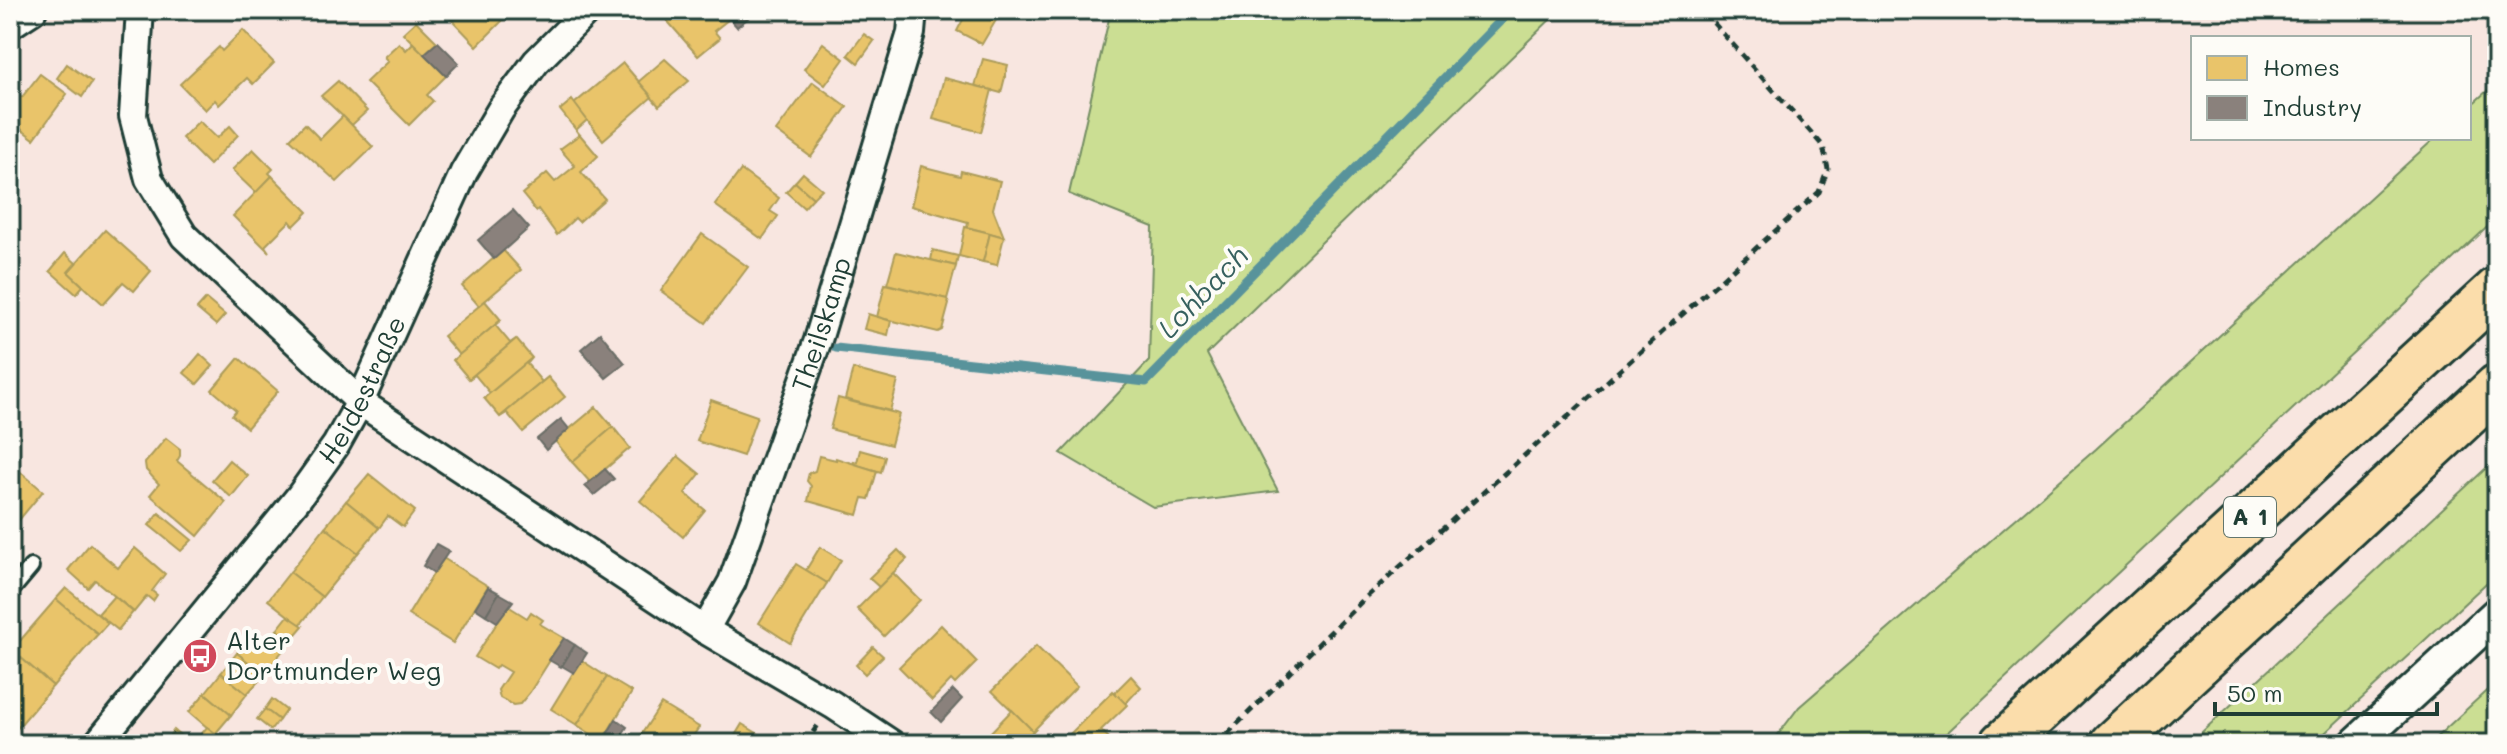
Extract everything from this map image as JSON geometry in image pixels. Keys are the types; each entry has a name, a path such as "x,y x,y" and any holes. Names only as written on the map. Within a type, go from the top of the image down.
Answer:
{"highway":[{"name":"A 1","path":"2003,744 2497,290"},
{"path":"2112,744 2497,387"}],"street":[{"path":"10,25 33,10"},
{"path":"140,10 133,116 149,179 184,236 360,402 705,630 833,705 892,744"},
{"name":"Heidestraße","path":"97,744 299,497 336,445 360,402 464,172 501,109 536,62 588,10"},
{"name":"Theilskamp","path":"705,630 732,582 818,340 911,33 913,10"},
{"path":"2356,744 2497,614"}],"lane":[{"path":"10,592 31,567"}],"path":[{"path":"1217,744 1363,600 1819,192 1828,169 1823,146 1702,10"},
{"path":"805,744 819,724"}],"green space":[{"path":"1111,10 1560,10 1207,354 1278,491 1153,507 1061,453 1149,361 1153,227 1069,194"},
{"path":"2497,82 2497,218 1935,744 1771,744 1799,707 2096,449 2433,140 2471,140 2471,105"},
{"path":"2497,458 2497,573 2313,744 2189,744"},
{"path":"2497,681 2497,744 2429,744"}],"building: Homes":[{"path":"441,10 464,10 453,21"},
{"path":"464,10 513,10 477,46 453,21"},
{"path":"670,10 722,10 729,19 714,31 720,38 698,56 663,16"},
{"path":"968,10 1002,10 982,44 957,31"},
{"path":"416,21 437,42 424,54 403,33"},
{"path":"243,30 274,63 253,84 247,78 219,105 215,100 205,110 180,84 219,47 222,51"},
{"path":"864,34 874,41 858,63 848,55"},
{"path":"399,43 406,50 413,43 446,76 427,95 433,101 409,125 366,82 388,61 384,57"},
{"path":"823,43 844,59 825,85 804,69"},
{"path":"665,59 689,81 659,106 638,82"},
{"path":"983,59 1008,65 1001,93 975,86"},
{"path":"623,63 652,97 603,140 574,104"},
{"path":"67,64 92,82 82,97 57,78"},
{"path":"40,74 67,94 34,139 10,121 10,88 22,97"},
{"path":"944,78 992,90 981,132 933,119"},
{"path":"338,81 367,111 352,125 321,96"},
{"path":"813,82 847,107 811,157 776,131"},
{"path":"572,100 587,120 576,130 560,110"},
{"path":"343,116 373,147 337,182 290,139 305,124 320,139"},
{"path":"199,121 217,138 230,126 238,135 209,165 182,138"},
{"path":"576,130 598,156 581,172 605,199 579,222 575,218 557,235 538,209 536,211 522,194 547,173 555,182 575,166 560,149 579,135"},
{"path":"253,149 273,169 269,173 272,176 256,193 232,170"},
{"path":"921,166 960,176 961,171 1000,181 993,209 1004,237 967,227 968,222 911,206"},
{"path":"741,170 779,198 770,211 778,216 762,239 715,205"},
{"path":"803,173 822,189 813,198 795,182"},
{"path":"272,176 308,212 294,226 290,221 265,246 269,252 233,216"},
{"path":"795,182 813,198 804,208 786,192"},
{"path":"965,227 990,233 983,262 959,256"},
{"path":"105,230 151,271 134,291 123,282 103,304 68,272"},
{"path":"990,233 1004,237 997,265 983,262"},
{"path":"702,234 748,267 706,323 661,291"},
{"path":"503,250 521,270 479,306 462,286"},
{"path":"933,250 958,256 956,266 931,260"},
{"path":"896,252 956,266 947,299 887,284"},
{"path":"65,253 76,263 68,272 83,286 76,294 50,271"},
{"path":"885,284 947,299 949,304 942,330 938,332 877,317"},
{"path":"206,299 225,315 216,325 197,309"},
{"path":"485,301 501,320 459,355 443,336"},
{"path":"868,314 891,321 888,335 864,329"},
{"path":"495,325 510,343 516,339 469,379 453,360"},
{"path":"516,339 532,358 490,393 475,375 469,379"},
{"path":"200,354 213,366 197,384 184,373"},
{"path":"239,358 278,391 247,428 232,415 236,410 212,390"},
{"path":"532,358 527,364 542,382 500,417 484,398"},
{"path":"853,369 898,381 890,411 845,399"},
{"path":"548,377 565,397 523,432 507,413 500,417"},
{"path":"838,398 899,414 891,445 830,429"},
{"path":"711,400 757,416 743,456 697,441"},
{"path":"596,407 613,427 572,462 555,441"},
{"path":"613,427 630,448 590,482 572,462"},
{"path":"166,438 180,449 177,461 226,502 198,536 150,495 159,484 146,470 145,463"},
{"path":"860,450 885,457 881,472 853,464 857,462"},
{"path":"678,456 700,474 685,493 705,510 683,537 640,501"},
{"path":"819,456 877,471 869,499 863,498 858,515 808,501 811,486 807,481 809,473 815,471"},
{"path":"229,460 248,476 231,497 212,480"},
{"path":"10,463 43,491 10,531"},
{"path":"369,474 415,511 403,527 388,516 379,528 346,501"},
{"path":"346,501 379,528 358,553 325,527"},
{"path":"159,513 192,540 181,551 149,525"},
{"path":"325,527 358,553 322,597 290,572"},
{"path":"90,544 118,568 135,548 165,574 152,591 157,595 153,601 147,596 134,612 95,580 88,588 68,570"},
{"path":"820,547 841,560 827,583 806,570"},
{"path":"898,550 907,559 879,587 869,578"},
{"path":"443,558 488,586 453,643 408,615"},
{"path":"796,564 827,583 790,643 759,623"},
{"path":"290,572 322,597 300,625 268,600"},
{"path":"893,573 920,600 884,636 857,609"},
{"path":"66,588 108,623 98,634 56,599"},
{"path":"114,596 133,612 118,630 98,614"},
{"path":"56,599 98,634 53,686 12,650"},
{"path":"508,606 527,618 531,612 543,620 540,624 564,638 530,692 520,704 513,705 500,698 498,690 510,672 498,665 495,669 475,657"},
{"path":"288,616 303,626 290,641 277,630"},
{"path":"941,625 977,662 955,684 951,680 932,700 899,667"},
{"path":"277,630 290,641 264,675 237,653 252,634 266,644"},
{"path":"1036,646 1077,686 1033,731 992,691"},
{"path":"873,647 883,656 865,674 856,665"},
{"path":"12,650 53,686 10,737 10,653"},
{"path":"237,653 264,675 247,694 221,673"},
{"path":"581,660 607,677 577,725 551,709"},
{"path":"221,673 247,694 231,715 205,693"},
{"path":"1131,676 1141,687 1125,704 1114,693"},
{"path":"607,677 632,692 602,741 577,725"},
{"path":"1113,691 1127,705 1101,730 1115,744 1060,744"},
{"path":"205,693 231,715 215,734 189,712"},
{"path":"272,699 286,710 279,720 265,709"},
{"path":"661,704 699,727 688,744 649,744 639,738"},
{"path":"265,709 279,720 271,730 257,719"},
{"path":"1012,710 1033,731 1020,744 998,744 988,735"},
{"path":"742,724 775,744 730,744"},
{"path":"207,727 221,737 216,744 199,744 196,741"},
{"path":"174,730 191,744 169,744 165,741"}],"building: Industry":[{"path":"722,10 742,10 748,18 737,27"},
{"path":"438,42 459,63 446,76 424,54"},
{"path":"513,210 529,228 494,259 478,240"},
{"path":"600,333 625,363 606,378 581,349"},
{"path":"561,419 569,429 546,450 537,439"},
{"path":"605,469 614,479 594,495 585,486"},
{"path":"436,544 449,551 434,573 423,566"},
{"path":"488,587 499,593 486,615 475,608"},
{"path":"499,593 513,601 497,622 486,615"},
{"path":"564,638 575,645 561,667 549,660"},
{"path":"575,645 587,653 574,673 562,666"},
{"path":"953,690 962,699 941,722 931,712"},
{"path":"616,719 627,727 616,744 608,744 603,741"}],"waterway":[{"name":"Lohbach","path":"836,348 1146,382 1511,10"}],"place":[{"name":"Alter Dortmunder Weg","path":"200,656"}]}
